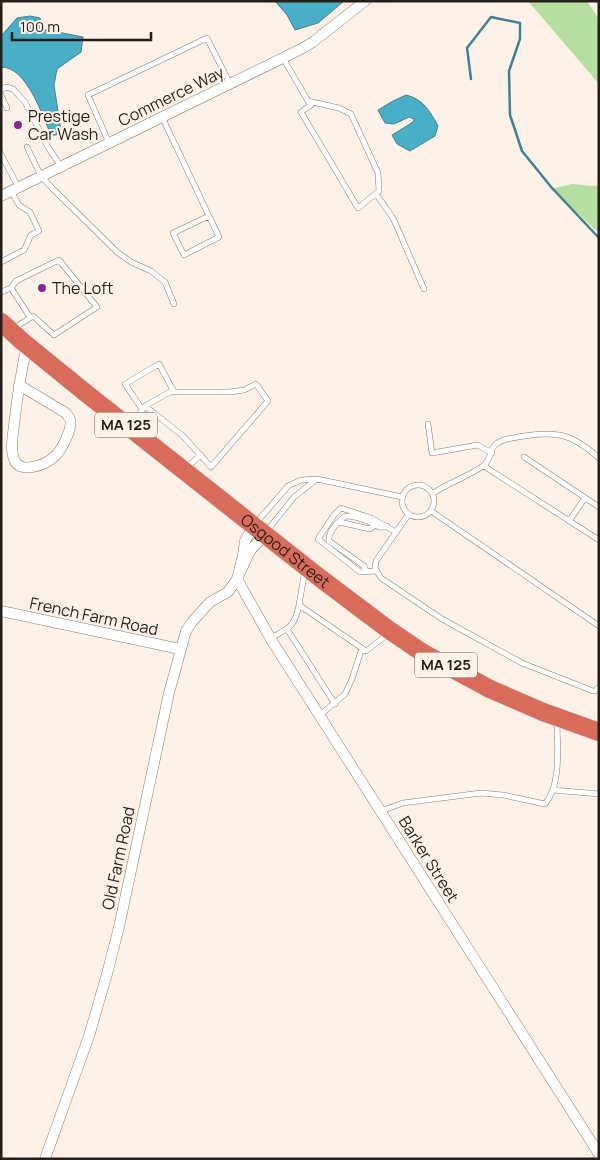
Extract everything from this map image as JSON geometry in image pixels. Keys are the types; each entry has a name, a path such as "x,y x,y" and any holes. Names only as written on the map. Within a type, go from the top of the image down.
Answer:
{"highway":[{"name":"Osgood Street","path":"6,326 130,428 305,567 391,632 423,653 490,689 599,732"}],"street":[{"name":"Commerce Way","path":"1,196 284,58 321,36 365,1"},
{"path":"19,385 66,413 70,420 69,431 54,457 41,464 27,468 19,466 14,460 12,442 19,385 27,345"},
{"path":"237,579 245,541 260,530"},
{"name":"Barker Street","path":"237,579 320,716 599,1154"},
{"name":"Old Farm Road","path":"45,1159 89,1036 107,974 180,649 186,631 192,622 210,602 228,592 237,579"},
{"name":"French Farm Road","path":"1,611 180,649"}],"lane":[{"path":"109,143 88,95 207,38 230,84"},
{"path":"284,58 308,101 311,105 301,112 358,208 379,192 378,173 351,114 339,108 308,101"},
{"path":"1,90 6,87 13,89 25,102 49,149 62,166"},
{"path":"1,94 7,108"},
{"path":"162,117 219,237 184,255 173,233 209,216"},
{"path":"27,147 41,176 117,252 131,262 151,270 164,282 174,304"},
{"path":"1,154 8,167 19,205 30,212 39,230 30,235 24,250 1,262"},
{"path":"1,170 8,167"},
{"path":"376,194 393,218 424,289"},
{"path":"1,292 11,288 16,281 59,260 97,307 54,335 33,316 6,326"},
{"path":"11,288 30,318"},
{"path":"130,428 144,408 170,392 174,392 230,392 244,390 256,384 268,401 211,467 183,436 144,408 125,384 158,364 174,392"},
{"path":"428,424 432,453 478,445 492,453"},
{"path":"432,494 447,484 484,466 497,443 504,440 549,433 578,442 599,458"},
{"path":"184,470 200,455"},
{"path":"524,457 599,507"},
{"path":"484,466 599,540"},
{"path":"260,530 288,486 301,480 317,479 402,497"},
{"path":"260,530 317,479"},
{"path":"414,485 425,486 432,494 434,504 431,511 419,518 408,515 402,506 402,497 405,490 414,485"},
{"path":"569,521 585,498"},
{"path":"376,571 360,572 318,539 341,508 371,518 396,532"},
{"path":"431,511 599,626"},
{"path":"408,515 376,561 375,568 381,578 442,619 522,663 592,692 599,687"},
{"path":"366,572 364,566 330,541 329,536 345,516 370,522 374,526 383,528 387,526"},
{"path":"271,638 287,629 296,621 305,567"},
{"path":"299,605 366,651 391,632"},
{"path":"287,629 334,704"},
{"path":"320,716 345,694 362,648"},
{"path":"381,811 403,803 481,793 503,795 545,804 550,798 557,761 557,717"},
{"path":"552,790 599,794"}],"green space":[{"path":"528,1 587,1 599,19 599,84"},
{"path":"572,184 599,185 599,233 551,189"}],"water":[{"path":"275,1 344,1 318,23 295,30 287,15"},
{"path":"30,16 40,18 42,29 83,37 81,52 57,69 54,85 61,131 56,135 51,135 26,83 10,69 1,67 1,36 17,18"},
{"path":"406,95 417,99 425,106 438,126 435,136 410,151 397,144 392,135 413,122 414,119 409,117 394,124 385,123 378,110"}],"waterway":[{"path":"471,79 467,48 491,17 520,23 520,39 509,71 510,115 522,151 552,188 599,238"}],"place":[{"name":"Prestige Car Wash","path":"18,125"},
{"name":"The Loft","path":"42,288"}]}
